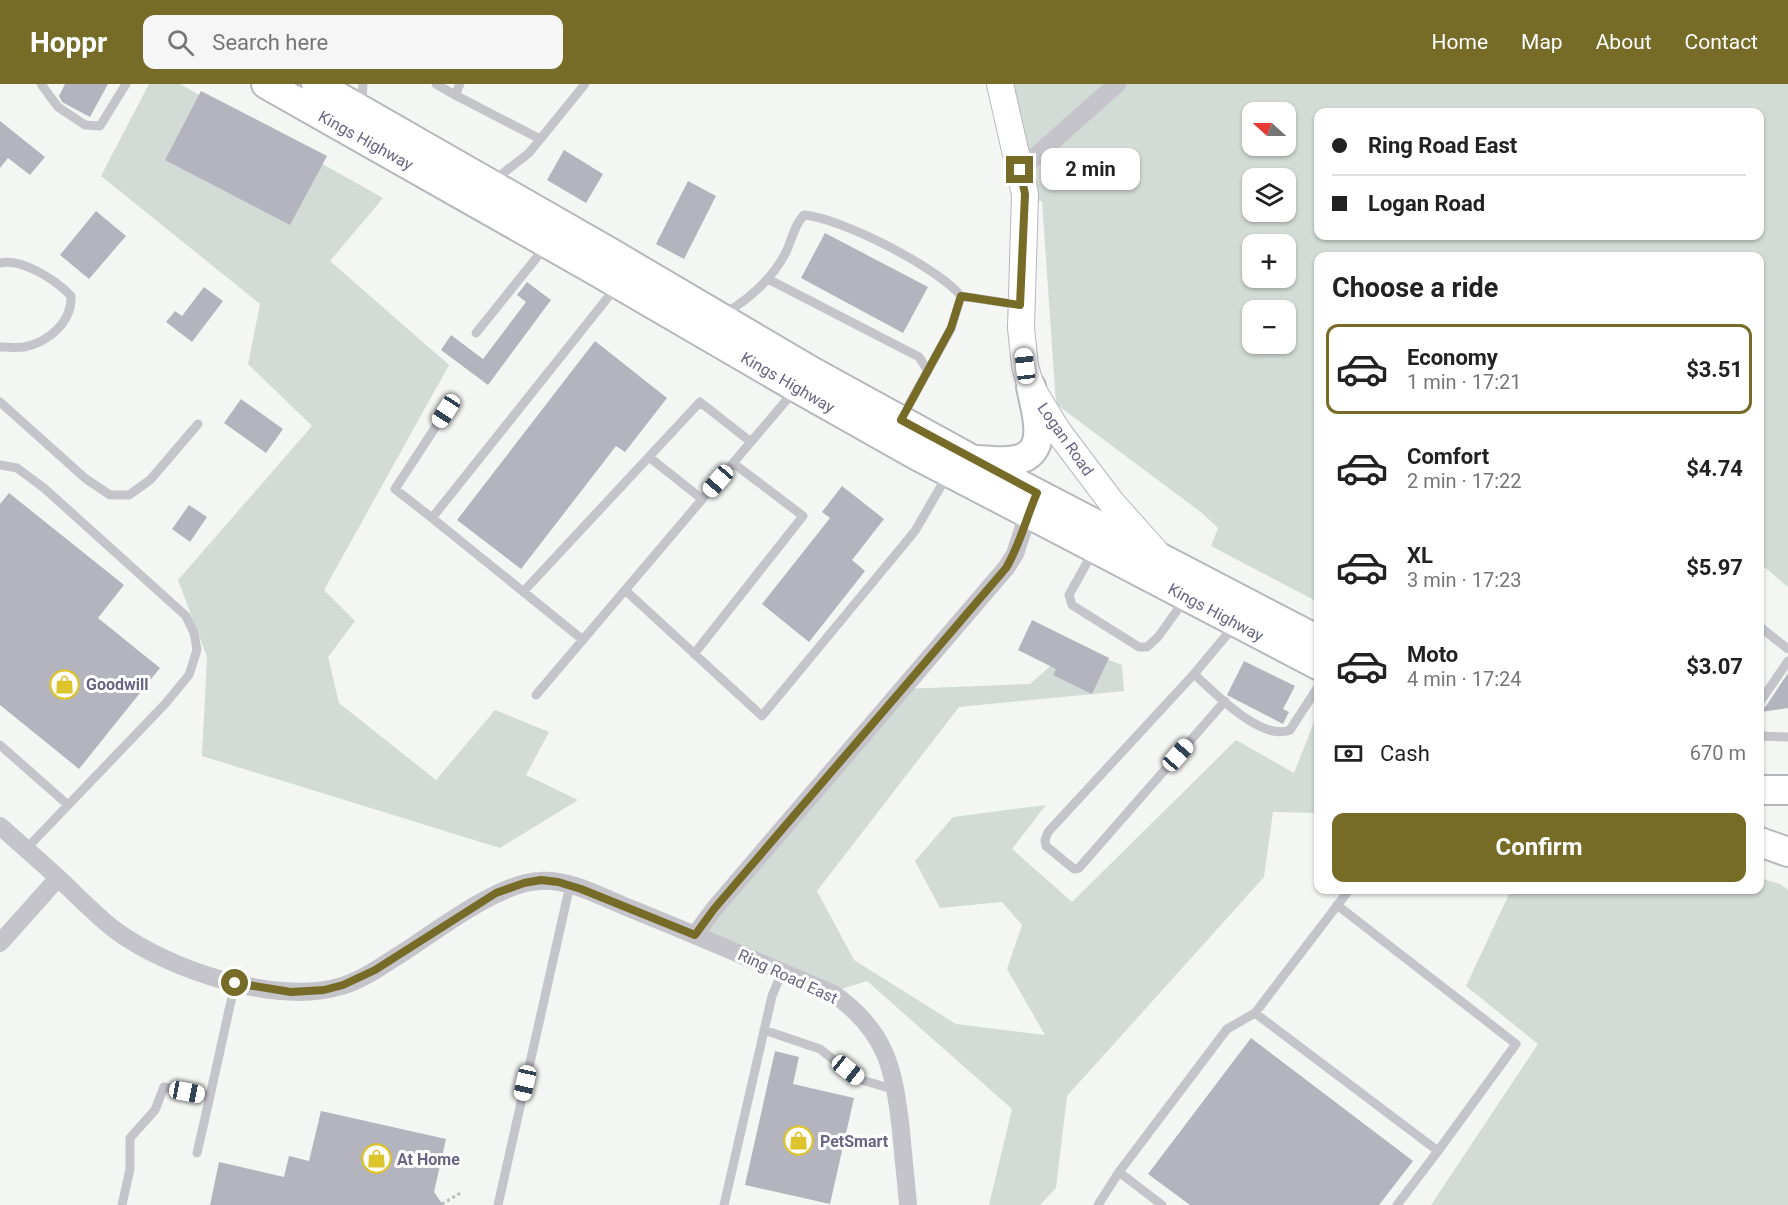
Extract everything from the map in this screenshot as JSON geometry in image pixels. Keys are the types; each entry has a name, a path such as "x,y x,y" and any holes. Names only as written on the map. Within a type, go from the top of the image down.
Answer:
{"main road":[{"name":"Kings Highway","path":"266,84 548,243 797,388 1033,503 1161,558 1314,638"},
{"name":"Kings Highway","path":"317,84 363,97 489,184 813,372 901,420 961,466"},
{"path":"961,466 1015,461 1032,451 1039,433 1031,387"},
{"name":"Kings Highway","path":"1033,503 1095,548 1314,663"},
{"path":"1764,790 1788,790"},
{"path":"1764,843 1788,852"}],"street":[{"name":"Logan Road","path":"1000,84 1025,194 1020,305 1025,366 1031,387 1057,430 1112,503 1161,558"},
{"path":"1020,170 1117,84"},
{"path":"695,935 714,909 1006,568 1015,554 1033,503"},
{"name":"Ring Road East","path":"0,826 82,903 138,945 185,967 235,983 291,992 324,990 343,985 375,970 506,889 541,880 570,885 695,935 834,994 863,1019 886,1055 896,1090 908,1205"},
{"path":"0,943 58,878"}],"lane":[{"path":"41,84 58,107 85,125 100,126 126,84"},
{"path":"436,84 540,139"},
{"path":"454,94 460,84"},
{"path":"489,184 529,153 585,84"},
{"path":"719,317 746,302 768,279 785,254 798,221 804,215 818,216 869,237 910,258 953,286 961,296 1020,305"},
{"path":"476,333 548,243"},
{"path":"0,263 6,261 19,264 61,285 71,296 72,307 67,319 40,342 23,347 0,347"},
{"path":"768,279 919,357 928,371"},
{"path":"432,518 619,284"},
{"path":"901,420 951,328 961,296"},
{"path":"536,694 797,388"},
{"path":"0,402 86,479 110,495 129,495 150,480 198,424"},
{"path":"523,592 700,402 751,442"},
{"path":"446,411 395,489 583,640"},
{"path":"649,457 702,499"},
{"path":"694,654 803,516 733,464"},
{"path":"0,465 16,468 44,488 186,616 194,633 197,650 189,675 165,704 26,849"},
{"path":"625,590 762,716 915,531 961,466"},
{"path":"1095,548 1069,595 1072,605 1139,647 1147,647 1158,637 1187,597"},
{"path":"1224,701 1079,868 1074,869 1046,846 1045,840 1048,832 1194,674 1236,623"},
{"path":"1764,630 1788,649"},
{"path":"1764,696 1788,661"},
{"path":"1194,674 1224,701 1257,726 1267,730 1284,732 1290,730 1314,694"},
{"path":"1764,736 1788,737"},
{"path":"0,744 68,805"},
{"path":"498,1205 570,885"},
{"path":"1098,1205 1119,1172 1227,1029 1255,1013 1346,894"},
{"path":"1337,905 1516,1044 1397,1205"},
{"path":"724,1205 772,996 782,972"},
{"path":"197,1153 235,983"},
{"path":"1255,1013 1438,1151"},
{"path":"764,1030 820,1049 858,1078 896,1090"},
{"path":"122,1205 130,1169 130,1138 155,1110 164,1087 210,1096"},
{"path":"1119,1172 1162,1205"}],"path":[{"path":"442,1204 462,1192"}],"shaded area":[{"path":"149,84 180,84 383,198 330,261 449,365 324,590 355,621 328,657 339,703 436,780 495,710 549,732 526,775 578,800 500,848 202,756 207,657 178,580 312,426 248,364 260,304 101,176"},
{"path":"1003,84 1788,84 1788,587 1764,566 1764,252 1314,252 1314,600 1211,546 1218,528 1202,513 1056,404 1042,201 1024,199"},
{"path":"1073,646 1122,665 1124,691 959,707 817,891 854,960 956,1024 1045,1035 1007,969 1022,925 1002,902 940,908 915,861 953,817 1046,805 1012,849 1072,902 1236,740 1294,773 1314,722 1314,813 1273,812 1264,877 1067,1096 1056,1188 1040,1205 989,1205 1012,1109 867,981 826,994 690,937 902,689 1030,684"},
{"path":"1764,879 1780,884 1788,890 1788,1205 1431,1205 1538,1044 1466,986 1509,894 1764,894"}],"building":[{"path":"65,84 108,84 90,117 62,102 59,96"},
{"path":"201,91 327,156 290,225 165,160"},
{"path":"0,121 45,157 30,175 8,158 0,168"},
{"path":"564,150 603,174 586,203 547,180"},
{"path":"688,181 716,196 684,259 656,244"},
{"path":"96,211 126,236 89,279 60,255"},
{"path":"825,233 928,287 903,333 801,278"},
{"path":"527,282 551,300 488,385 441,350 451,335 483,359 526,302 517,295"},
{"path":"204,287 223,301 192,342 166,322 175,311 182,316"},
{"path":"595,341 667,398 625,452 616,446 521,569 457,520"},
{"path":"241,399 283,429 266,453 224,423"},
{"path":"842,486 884,519 852,560 865,571 809,642 762,604 830,518 822,512"},
{"path":"9,493 124,585 98,618 160,668 79,769 0,705 0,504"},
{"path":"189,505 207,517 190,542 172,529"},
{"path":"1032,620 1109,658 1092,694 1053,675 1056,669 1018,650"},
{"path":"1244,661 1295,686 1283,709 1289,712 1283,724 1227,695"},
{"path":"1788,673 1788,708 1764,711"},
{"path":"1251,1038 1413,1161 1379,1205 1190,1205 1148,1174"},
{"name":"PetSmart","path":"775,1051 799,1057 793,1084 854,1098 830,1204 745,1185"},
{"name":"At Home","path":"321,1111 446,1139 434,1192 443,1205 210,1205 219,1162 284,1177 289,1156 309,1161"}],"place":[{"name":"Goodwill","path":"65,684"},
{"name":"PetSmart","path":"799,1141"},
{"name":"At Home","path":"376,1159"}],"route":[{"path":"235,983 291,992 324,990 343,985 375,970 496,893 524,883 541,880 581,889 695,935 714,909 1006,568 1015,554 1037,493 901,420 951,328 961,296 1020,305 1025,194 1020,170"}]}
